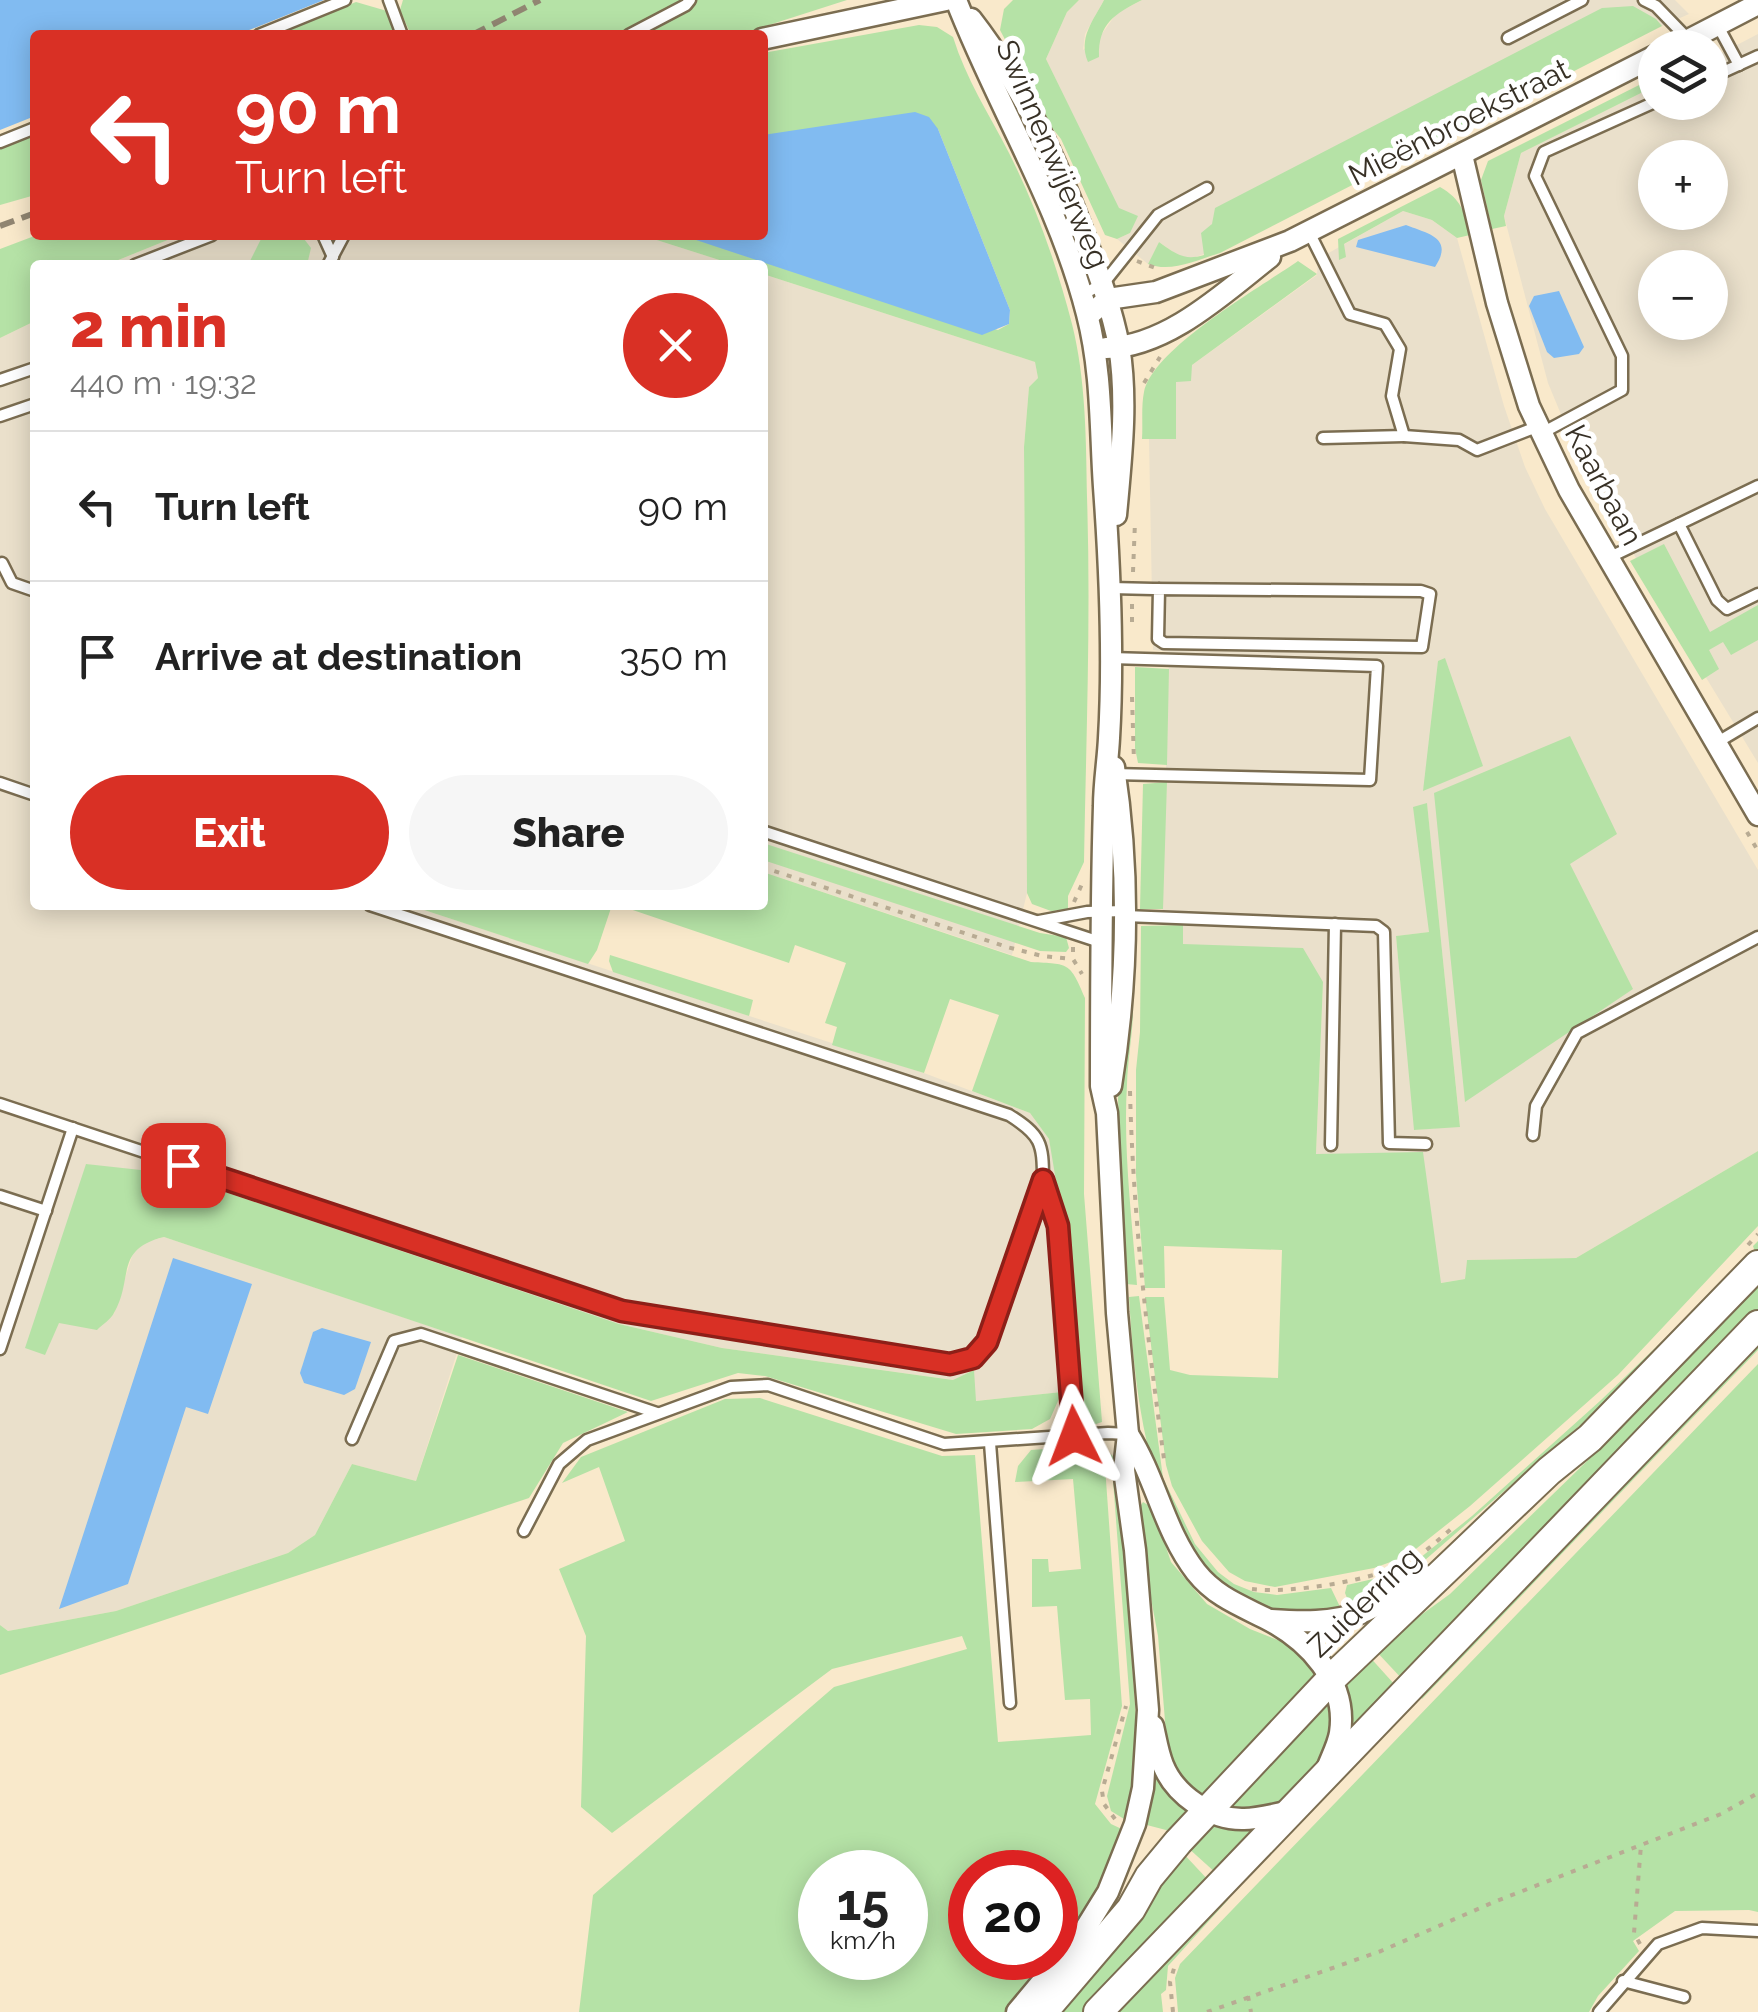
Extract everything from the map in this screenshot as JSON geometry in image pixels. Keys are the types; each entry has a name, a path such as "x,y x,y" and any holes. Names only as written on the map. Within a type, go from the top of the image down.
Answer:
{"main road":[{"name":"Zuiderring","path":"1043,2012 1121,1922 1150,1877 1207,1810 1332,1678 1549,1471 1590,1438 1752,1256"},
{"path":"1098,2012 1758,1325"}],"street":[{"path":"768,38 946,0"},
{"name":"Swinnenwijerweg","path":"956,0 1002,60 1046,142 1106,292 1119,348 1124,409 1110,580"},
{"name":"Swinnenwijerweg","path":"956,0 983,70 1036,174 1084,305 1103,410 1110,580 1110,736 1119,774 1124,830 1121,1028 1107,1113"},
{"path":"1708,30 1758,4"},
{"name":"Mieënbroekstraat","path":"1106,292 1156,292 1300,236 1638,65"},
{"name":"Kaarbaan","path":"1462,154 1497,303 1540,430 1569,490 1758,816"},
{"name":"Mieënbroekstraat","path":"1094,349 1119,348 1176,325 1300,236"},
{"path":"1084,305 1106,292"},
{"name":"Swinnenwijerweg","path":"1017,2012 1082,1934 1121,1865 1143,1788 1148,1710 1136,1550 1124,1470 1128,1434 1117,1313 1107,1113 1101,1086 1102,911 1119,774"},
{"name":"Swinnenwijerweg","path":"1128,1434 1144,1459 1178,1547 1198,1574 1218,1594 1268,1619 1306,1646 1332,1678"},
{"name":"Swinnenwijerweg","path":"1268,1619 1308,1622 1361,1613 1416,1580 1439,1575"},
{"path":"1324,1776 1340,1733 1339,1703 1332,1678"},
{"name":"Swinnenwijerweg","path":"1148,1710 1163,1766 1188,1798 1207,1810"},
{"path":"1207,1810 1246,1820 1291,1811"}],"lane":[{"path":"272,30 345,0"},
{"path":"389,0 400,30"},
{"path":"638,30 690,0"},
{"path":"1508,38 1582,0"},
{"path":"1644,0 1656,6 1671,30"},
{"path":"1718,25 1738,65"},
{"path":"1728,70 1758,56"},
{"path":"1322,438 1404,436 1459,440 1477,450 1540,430 1622,390 1622,356 1535,176 1544,152 1638,110"},
{"path":"0,142 30,130"},
{"path":"1106,292 1158,215 1207,188"},
{"path":"1300,236 1350,314 1385,324 1400,349 1392,396 1404,436"},
{"path":"148,260 199,240"},
{"path":"0,380 30,370"},
{"path":"0,416 30,406"},
{"path":"1608,558 1758,486"},
{"path":"1679,524 1717,600 1727,609 1758,594"},
{"path":"2,564 6,583"},
{"path":"1110,580 1132,588 1430,594 1422,648 1164,643 1158,638 1159,589"},
{"path":"1110,658 1377,666 1370,780 1119,774"},
{"path":"1716,743 1758,718"},
{"path":"0,784 30,793"},
{"path":"768,833 1102,943 1124,942"},
{"path":"385,910 1009,1115 1034,1130 1043,1152 1043,1180 1058,1226 1074,1436"},
{"path":"1038,922 1102,911 1376,926 1384,932 1389,1143 1426,1144"},
{"path":"1331,1145 1335,924"},
{"path":"1534,1135 1536,1106 1577,1033 1758,936"},
{"path":"0,1104 622,1311 950,1364 973,1358 987,1342 1043,1180"},
{"path":"1,1345 73,1128"},
{"path":"0,1196 46,1211"},
{"path":"352,1439 394,1340 421,1334 658,1413"},
{"path":"524,1531 559,1464 587,1440 730,1387 768,1385 944,1444 1128,1434"},
{"path":"990,1443 1010,1702"},
{"path":"1601,2011 1658,1944 1702,1928 1758,1931"},
{"path":"1623,1981 1684,1997"}],"path":[{"path":"1142,388 1163,354"},
{"path":"1132,659 1135,522"},
{"path":"1119,774 1132,749 1132,695"},
{"path":"768,869 1008,948 1072,959"},
{"path":"1130,1084 1141,1290 1164,1460"},
{"path":"1752,1256 1758,1234"},
{"path":"1250,1589 1274,1592 1338,1582 1412,1561 1455,1526"},
{"path":"1207,2012 1380,1951 1721,1814 1758,1793"},
{"path":"1641,1845 1634,1934 1646,1956"},
{"path":"1248,1996 1250,2012"}],"shaded area":[{"path":"1079,0 1104,0 1085,34 1083,50 1099,38 1116,14 1142,0 1675,0 1689,14 1662,26 1656,19 1212,224 1204,254 1190,259 1159,242 1148,264 1117,239 1130,233 1046,59 1067,12"},
{"path":"1758,34 1758,763 1657,597 1570,436 1548,383 1504,216 1521,153 1638,94 1638,120 1728,120 1728,50"},
{"path":"1403,211 1432,220 1457,238 1504,406 1525,467 1545,509 1758,870 1758,1151 1576,1258 1467,1260 1465,1279 1440,1283 1316,1154 1323,982 1182,944 1183,925 1162,925 1169,652 1153,650 1149,439 1176,439 1176,381 1192,365 1317,275 1318,259","holes":["1427,804 1460,1126 1415,1130 1396,936 1429,932"]},
{"path":"168,240 657,240 719,260 118,260"},
{"path":"768,276 1035,362 1038,378 1029,387 1024,447 1027,893 1012,955 768,874"},
{"path":"30,323 30,910 424,910 924,1073 1030,1113 1049,1139 1055,1166 1069,1259 1081,1390 975,1401 973,1370 954,1380 722,1348 619,1324 87,1164 26,1348 59,1323 114,1314 133,1253 142,1243 164,1237 462,1337 416,1481 352,1464 315,1535 288,1553 116,1611 8,1631 0,1625 0,338"}],"green space":[{"path":"403,0 847,0 754,30 409,30 400,10"},
{"path":"1013,0 1079,0 1067,12 1046,59 1119,208 1138,216 1130,233 1117,239 1105,235 1061,139 1049,124 1000,30 1004,9"},
{"path":"1104,0 1142,0 1110,21 1099,45 1099,57 1088,62 1086,37"},
{"path":"356,2 387,11 393,30 287,30"},
{"path":"1633,6 1662,26 1638,30 1638,38 1220,253 1175,266 1148,264 1159,242 1180,255 1204,255 1201,233 1212,224 1215,208 1602,8"},
{"path":"919,25 937,27 953,37 1037,215 1060,280 1077,345 1083,388 1088,543 1084,862 1068,896 1068,910 1051,911 1032,904 1027,893 1024,447 1029,387 1038,378 1035,362 768,276 768,261 998,330 1009,324 1010,310 938,129 768,136 768,52"},
{"path":"1638,86 1638,94 1521,153 1504,216 1506,226 1492,229 1481,180 1488,161"},
{"path":"30,136 30,196 0,205 0,149"},
{"path":"1440,187 1461,207 1470,235 1457,238 1432,220 1403,211 1344,244 1346,257 1339,260 1338,239"},
{"path":"30,238 168,240 118,260 30,260 30,323 0,338 0,249"},
{"path":"260,240 305,240 311,248 308,260 250,260"},
{"path":"657,240 698,240 764,260 719,260"},
{"path":"1298,261 1317,274 1192,365 1191,381 1176,382 1176,439 1142,439 1144,392 1167,357 1210,320"},
{"path":"1664,544 1710,632 1758,605 1758,640 1731,655 1723,642 1709,650 1719,669 1702,680 1630,561"},
{"path":"1445,658 1483,766 1423,791 1438,661"},
{"path":"1135,667 1169,669 1167,765 1138,763"},
{"path":"1570,736 1617,834 1570,864 1633,989 1465,1102 1434,793"},
{"path":"1167,782 1163,909 1140,909 1143,784"},
{"path":"1427,803 1460,1127 1414,1130 1396,936 1429,932 1413,807"},
{"path":"768,845 1040,933 1066,937 1066,952 1040,951 768,862"},
{"path":"768,874 1031,962 1067,967 1076,977 1085,998 1084,1194 1102,1422 1084,1428 1069,1259 1049,1139 1030,1113 972,1091 999,1015 950,999 924,1073 832,1045 837,1027 825,1023 846,963 795,945 789,963 633,910 768,910"},
{"path":"424,910 610,910 588,964"},
{"path":"1183,925 1183,944 1303,948 1323,982 1316,1154 1423,1152 1441,1283 1465,1279 1467,1260 1576,1258 1758,1151 1758,1226 1618,1375 1470,1506 1407,1556 1374,1568 1275,1587 1245,1581 1229,1572 1202,1541 1172,1486 1145,1297 1164,1297 1170,1370 1190,1375 1278,1378 1282,1250 1164,1246 1165,1288 1145,1288 1136,1175 1141,926"},
{"path":"610,955 753,1000 749,1016 613,972"},
{"path":"1129,998 1133,999 1133,1010 1126,1134 1137,1285 1126,1284 1118,1099"},
{"path":"86,1164 168,1173 619,1324 722,1348 953,1380 974,1370 976,1401 1062,1392 1050,1419 1032,1429 956,1434 765,1376 738,1373 651,1401 164,1237 148,1242 131,1257 120,1300 109,1320 97,1330 59,1323 45,1355 25,1348"},
{"path":"1758,1241 1758,1249 1631,1381 1394,1587 1352,1610 1345,1593 1347,1585 1415,1562 1472,1516 1600,1401 1755,1252 1753,1246"},
{"path":"1758,1284 1758,1311 1404,1681 1374,1649 1450,1594 1617,1432"},
{"path":"1139,1296 1163,1478 1195,1544 1218,1572 1234,1584 1277,1595 1331,1588 1342,1611 1304,1616 1253,1604 1214,1578 1184,1541 1162,1495 1138,1394 1129,1297"},
{"path":"1758,1340 1758,1350 1422,1699 1419,1695"},
{"path":"458,1355 628,1412 563,1443 529,1498 0,1675 0,1625 8,1631 116,1611 288,1553 315,1535 352,1464 416,1481"},
{"path":"1758,1364 1758,1912 1675,1911 1633,1941 1639,1951 1598,1996 1589,2012 1178,2012 1175,1978 1180,1964"},
{"path":"760,1398 942,1456 975,1455 998,1742 1091,1735 1090,1699 1065,1700 1057,1606 1032,1607 1032,1559 1048,1559 1049,1572 1081,1569 1073,1479 1015,1482 1018,1466 1031,1450 1089,1446 1104,1452 1122,1706 1095,1804 1111,1824 1126,1831 1117,1857 1078,1926 1078,1850 948,1850 948,1980 1038,1980 1011,2012 579,2012 593,1895 834,1687 967,1649 962,1636 832,1669 612,1833 581,1807 586,1636 559,1569 625,1541 599,1467 562,1483 581,1457 725,1399"},
{"path":"1111,1454 1117,1461 1137,1731 1138,1767 1129,1822 1111,1811 1107,1796 1130,1704"},
{"path":"1143,1502 1153,1508 1171,1562 1207,1604 1250,1629 1290,1645 1307,1656 1323,1679 1208,1801 1187,1786 1175,1769 1167,1745 1158,1636 1138,1529"},
{"path":"1367,1654 1395,1685 1348,1737 1340,1682"},
{"path":"1328,1693 1330,1729 1317,1764 1291,1796 1268,1810 1217,1809"},
{"path":"1156,1772 1195,1814 1175,1837 1166,1830 1143,1824 1152,1775"},
{"path":"1210,1817 1263,1826 1217,1874 1186,1846"},
{"path":"1182,1852 1209,1881 1082,2012 1054,2012"},
{"path":"1225,1895 1228,1900 1168,1966 1166,1990 1161,1994 1163,2012 1113,2012"}],"water":[{"path":"0,0 324,0 249,30 30,30 30,118 0,130"},
{"path":"915,112 929,117 938,129 1010,310 1009,324 982,335 768,264 768,260 756,260 696,240 768,240 768,134"},
{"path":"1406,225 1440,243 1442,249 1435,267 1356,247 1358,240"},
{"path":"1559,291 1584,347 1579,354 1554,358 1547,352 1529,306 1534,296"},
{"path":"173,1258 252,1284 208,1414 186,1407 128,1584 59,1609"},
{"path":"322,1328 371,1342 355,1389 344,1395 304,1383 300,1373 313,1332"}],"railway":[{"path":"482,30 540,0"},
{"path":"0,226 30,215"}],"route":[{"path":"183,1165 622,1311 950,1364 973,1358 987,1342 1043,1180 1058,1226 1074,1436"}]}
